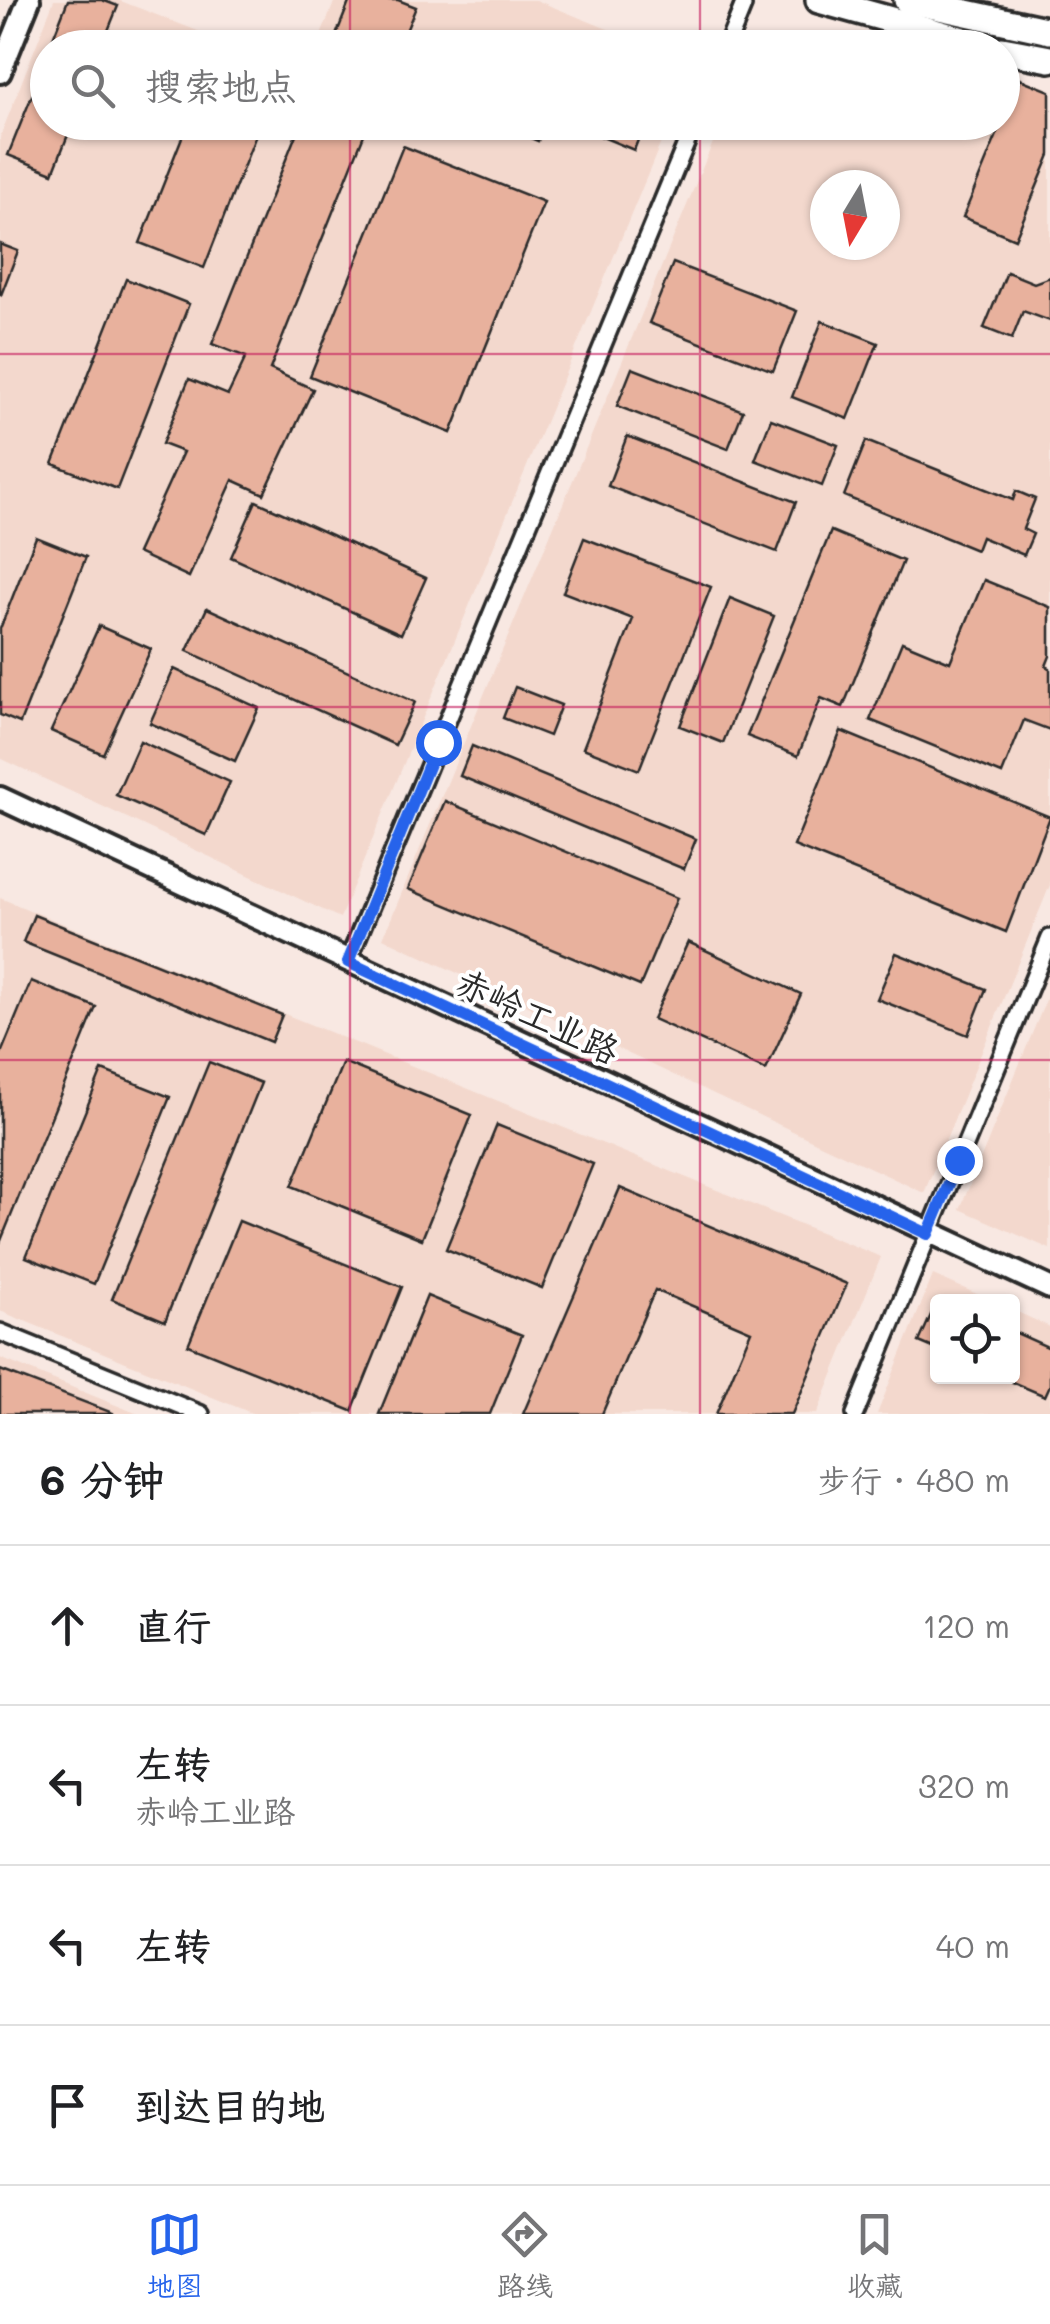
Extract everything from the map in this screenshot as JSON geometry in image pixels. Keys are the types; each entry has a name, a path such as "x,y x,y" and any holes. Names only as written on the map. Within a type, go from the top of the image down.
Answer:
{"highway":[{"path":"819,0 927,30"},
{"path":"907,0 1050,31"},
{"path":"1020,53 1050,59"}],"street":[{"path":"0,72 29,0"},
{"path":"733,30 743,6"},
{"path":"348,962 688,140"},
{"name":"赤岭工业路","path":"0,798 1050,1288"},
{"path":"855,1414 1050,938"},
{"path":"0,1332 201,1414"}],"shaded area":[{"path":"54,0 118,0 195,30 42,30"},
{"path":"335,0 536,0 610,30 323,30"},
{"path":"30,61 30,140 662,140 340,918 0,758 0,137"},
{"path":"1020,77 1050,89 1050,885 924,1193 383,938 714,140 1020,140"},
{"path":"0,898 881,1257 817,1414 254,1414 0,1311"},
{"path":"1050,990 1050,1249 960,1209"},
{"path":"933,1275 977,1294 930,1294 930,1384 1020,1384 1020,1313 1050,1327 1050,1414 877,1414"},
{"path":"0,1358 138,1414 0,1414"}],"building":[{"path":"68,0 102,0 118,6 108,30 56,30"},
{"path":"350,0 398,0 416,7 406,30 338,30"},
{"path":"1020,79 1050,91 1050,155 1015,239 963,217 995,140 1020,140"},
{"path":"30,101 30,140 66,140 53,173 8,155"},
{"path":"181,140 254,140 204,268 140,243"},
{"path":"294,140 362,140 270,369 313,389 264,494 233,480 189,577 137,553 183,452 162,444 189,379 228,395 246,357 212,344"},
{"path":"610,140 638,140 634,150"},
{"path":"403,146 544,202 451,433 310,376"},
{"path":"0,244 18,251 1,295 0,294"},
{"path":"673,263 797,311 773,371 649,323"},
{"path":"1007,272 1034,283 1050,277 1050,321 1023,311 1012,339 984,328"},
{"path":"126,279 189,304 117,489 53,464"},
{"path":"822,321 878,343 848,419 792,397"},
{"path":"632,368 743,411 728,449 617,406"},
{"path":"771,419 838,445 822,486 755,460"},
{"path":"627,436 796,502 777,552 608,486"},
{"path":"866,441 1013,500 1016,491 1035,499 1023,529 1033,534 1024,555 981,537 976,550 844,496"},
{"path":"256,501 426,578 401,634 231,557"},
{"path":"831,531 903,561 843,707 821,698 798,756 747,736"},
{"path":"36,537 86,557 20,723 0,715 0,629"},
{"path":"584,538 711,587 639,770 583,748 633,619 563,592"},
{"path":"984,580 1050,607 1050,656 1046,666 1050,668 1050,730 1024,720 1002,774 870,720 902,642 950,662"},
{"path":"730,598 774,616 723,743 680,726"},
{"path":"207,608 415,702 395,745 187,651"},
{"path":"99,626 151,649 103,754 51,731"},
{"path":"174,669 259,708 235,761 150,723"},
{"path":"515,687 561,705 549,736 503,718"},
{"path":"841,731 1050,817 1006,932 794,846"},
{"path":"140,741 230,782 206,835 116,795"},
{"path":"472,746 696,839 684,869 460,776"},
{"path":"445,801 677,898 640,986 408,889"},
{"path":"34,915 282,1015 271,1042 23,942"},
{"path":"688,942 801,994 766,1070 653,1019"},
{"path":"896,953 986,989 968,1035 877,999"},
{"path":"31,981 96,1007 0,1243 0,1056"},
{"path":"209,1062 261,1083 165,1321 112,1299"},
{"path":"343,1062 472,1115 422,1239 292,1186"},
{"path":"102,1070 170,1097 94,1284 26,1257"},
{"path":"497,1125 593,1164 542,1288 446,1249"},
{"path":"620,1188 847,1284 792,1414 716,1414 751,1331 655,1290 602,1414 523,1414"},
{"path":"239,1221 402,1287 352,1411 188,1345"},
{"path":"427,1296 522,1335 490,1414 379,1414"},
{"path":"930,1317 930,1347 919,1342"},
{"path":"1020,1335 1050,1348 1050,1385 1045,1396 1017,1384 1020,1384"},
{"path":"0,1370 113,1413 113,1414 0,1414"}],"route":[{"path":"438,742 348,962 928,1234 959,1160"}]}
